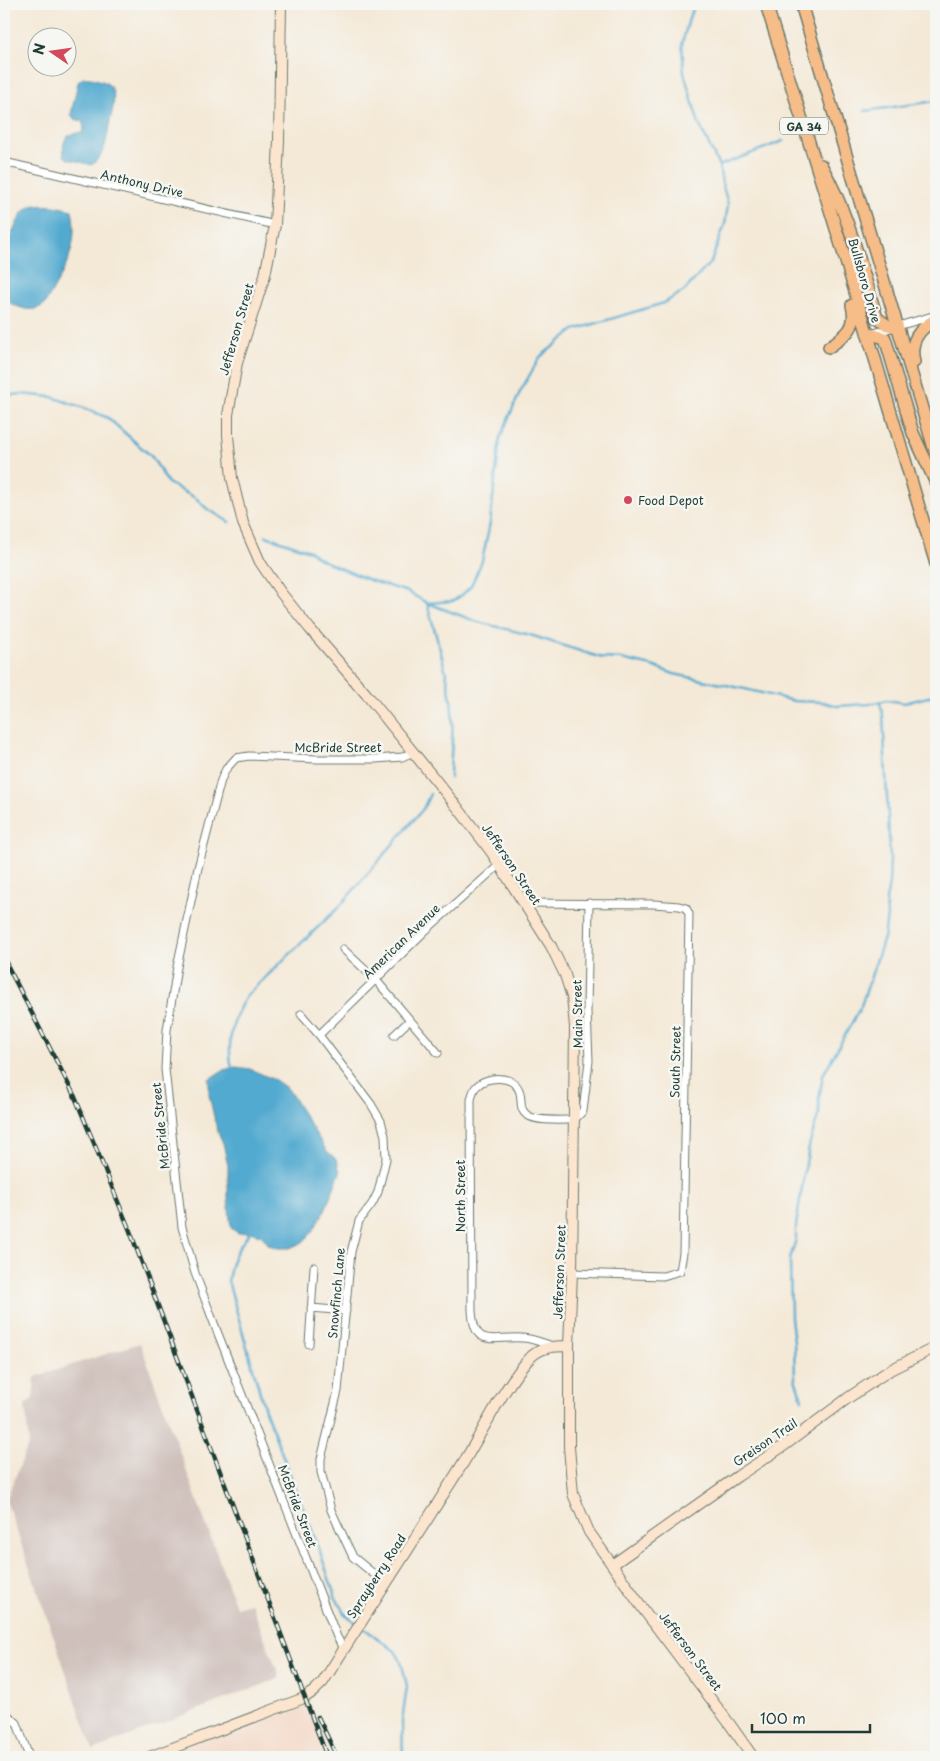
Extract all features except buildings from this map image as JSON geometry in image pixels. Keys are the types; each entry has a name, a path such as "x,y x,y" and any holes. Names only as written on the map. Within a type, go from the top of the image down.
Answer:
{"main road":[{"name":"Bullsboro Drive","path":"766,4 936,564"},
{"name":"Bullsboro Drive","path":"800,4 936,455"},
{"path":"810,146 828,178 848,223 877,318 887,325 897,327"},
{"path":"829,348 851,329 854,321 855,315 847,287 845,261"},
{"path":"920,402 921,381 913,358 913,342 921,330 936,319"},
{"path":"868,335 885,338 913,433 936,483"}],"street":[{"name":"Jefferson Street","path":"282,4 280,141 275,226 266,275 237,364 228,415 232,478 243,522 260,562 281,592 458,808 500,865 551,946 565,975 572,997 575,1027 572,1273 569,1346 569,1447 573,1494 588,1532 753,1757"},
{"name":"Anthony Drive","path":"4,162 275,226"},
{"path":"868,335 936,315"},
{"name":"McBride Street","path":"344,1650 310,1569 190,1256 182,1227 165,1069 167,1030 177,967 198,868 221,780 226,768 236,758 249,756 376,759 402,757 413,752"},
{"name":"American Avenue","path":"319,1035 423,933 500,865"},
{"name":"South Street","path":"524,903 679,906 686,908 689,914 683,1260 680,1272 663,1276 572,1273"},
{"name":"Main Street","path":"574,1120 583,1111 589,1061 587,1012 590,903"},
{"path":"343,949 376,980 438,1054"},
{"name":"Snowfinch Lane","path":"301,1014 371,1104 381,1121 385,1136 386,1159 378,1192 372,1204 359,1221 351,1252 338,1391 321,1459 321,1472 331,1510 353,1556 386,1584"},
{"path":"394,1035 410,1020"},
{"name":"North Street","path":"552,1346 524,1338 486,1338 480,1336 475,1331 472,1310 471,1100 473,1092 479,1084 488,1080 499,1079 508,1081 520,1090 522,1106 527,1115 537,1118 574,1120"},
{"path":"309,1344 314,1267"},
{"path":"311,1308 346,1311"},
{"name":"Sprayberry Road","path":"150,1757 304,1698 314,1691 323,1682 344,1650 528,1360 539,1350 552,1346 569,1346"},
{"name":"Greison Trail","path":"612,1565 785,1445 848,1398 890,1370 936,1347"},
{"path":"4,1712 17,1723 30,1757"}],"shaded area":[{"path":"140,1343 236,1607 251,1603 280,1678 93,1750 6,1500 29,1443 25,1405 33,1398 35,1377"},
{"path":"306,1697 332,1757 145,1757"}],"water":[{"path":"83,78 90,78 108,84 114,95 106,143 100,157 92,165 68,159 64,156 64,142 66,138 72,134 82,133 84,128 82,121 74,119 71,114 78,82"},
{"path":"31,206 55,206 72,210 74,237 64,270 45,304 35,309 24,309 4,300 4,254 6,245 22,213"},
{"path":"236,1067 250,1069 275,1080 288,1089 326,1150 337,1160 340,1173 325,1210 312,1233 303,1242 290,1248 277,1248 269,1245 262,1236 250,1232 238,1233 231,1228 228,1200 228,1166 209,1095 209,1079 223,1070"}],"waterway":[{"path":"427,603 453,601 471,586 482,561 490,523 500,438 520,392 540,357 574,330 664,303 684,291 711,262 725,224 728,204 719,166 699,124 684,73 682,44 690,15 696,4"},
{"path":"865,111 936,101"},
{"path":"719,166 783,141"},
{"path":"4,396 21,394 52,397 108,418 152,457 168,483 197,499 206,508 229,522"},
{"path":"266,536 310,551 320,559 337,567 372,581 408,592 427,603 478,622 530,635 602,658 621,659 652,666 674,674 794,701 823,702 837,706 870,704 887,700 904,703 936,695"},
{"path":"427,603 451,699 453,729 450,778"},
{"path":"802,1399 795,1379 790,1259 796,1239 796,1226 804,1174 810,1142 819,1113 819,1098 823,1075 861,1006 884,938 887,916 886,900 890,858 883,715 880,703"},
{"path":"232,1069 230,1040 237,1013 246,996 339,907 423,809 430,794"},
{"path":"250,1232 235,1255 228,1281 265,1410 318,1546 335,1596 344,1613 356,1623"},
{"path":"365,1629 395,1651 401,1661 407,1686 402,1722 403,1757"}],"railway":[{"path":"4,959 75,1097 130,1231 327,1757"},
{"path":"318,1717 337,1757"}],"place":[{"name":"Food Depot","path":"628,500"}]}
